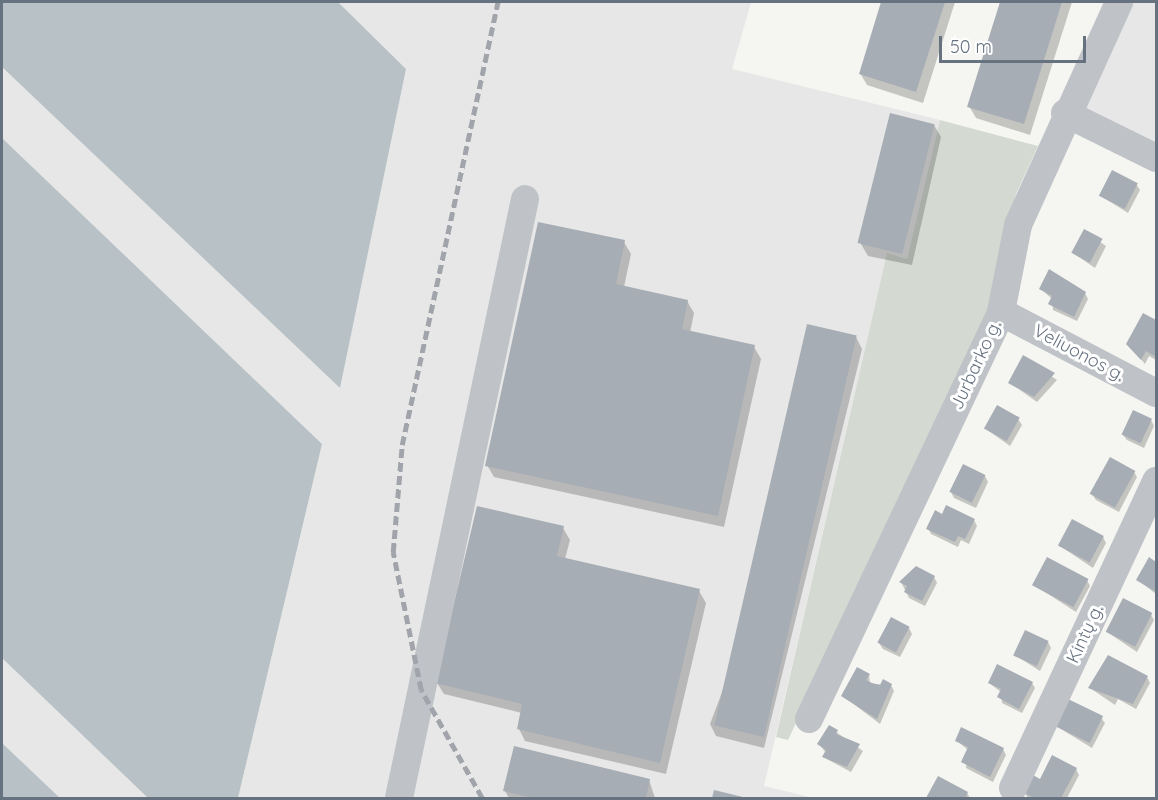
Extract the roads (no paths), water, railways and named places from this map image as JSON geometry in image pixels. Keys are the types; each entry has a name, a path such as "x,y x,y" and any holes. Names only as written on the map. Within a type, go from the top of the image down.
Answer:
{"street":[{"name":"Jurbarko g.","path":"809,719 1001,312 1018,225 1065,113 1119,2"},
{"path":"1065,113 1156,158"},
{"path":"399,798 525,199"},
{"name":"Veliuonos g.","path":"1001,312 1156,393"},
{"name":"Kintų g.","path":"1013,788 1156,481"}],"railway":[{"path":"482,798 421,690 393,552 402,445 498,2"}]}
